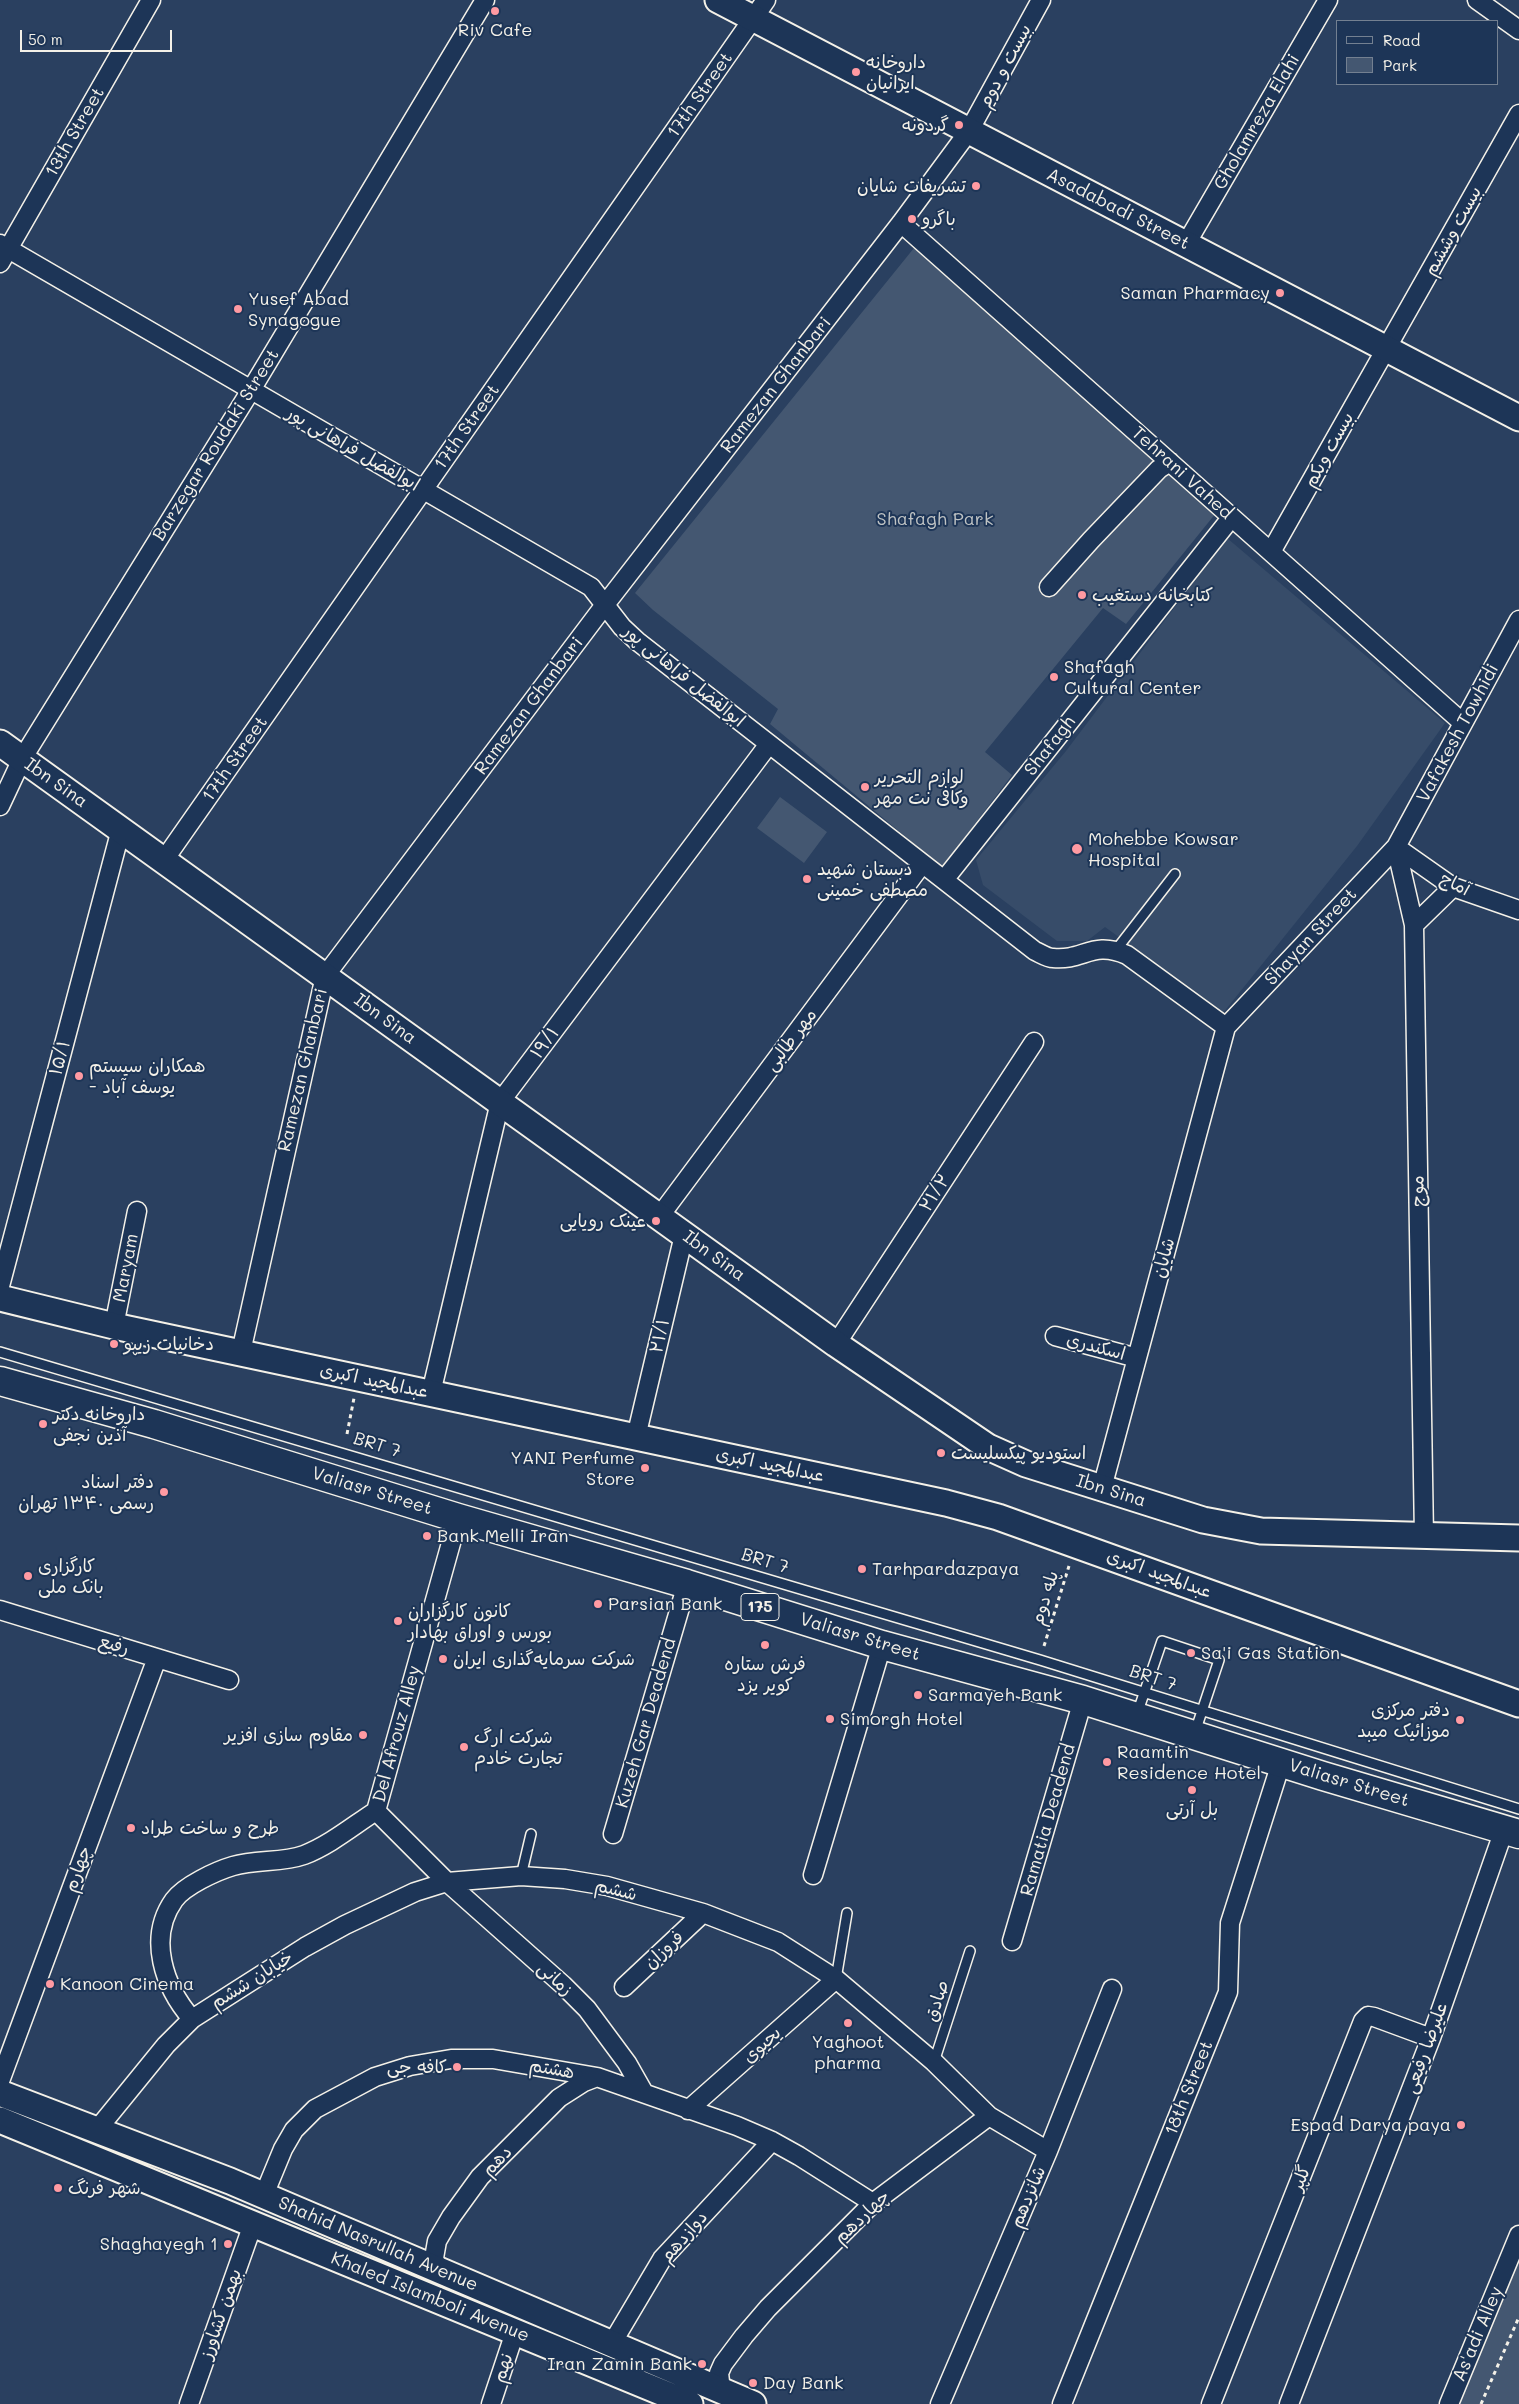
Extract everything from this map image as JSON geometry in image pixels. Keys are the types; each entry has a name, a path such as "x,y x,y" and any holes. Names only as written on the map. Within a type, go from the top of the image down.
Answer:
{"main road":[{"name":"Valiasr Street","path":"0,1381 154,1424 458,1518 687,1584 882,1645 1083,1700 1140,1704 1198,1723 1281,1763 1514,1824"}],"street":[{"name":"13th Street","path":"3,252 151,0"},
{"name":"Barzegar Roudaki Street","path":"0,806 22,759 251,390 485,0"},
{"name":"Asadabadi Street","path":"718,0 760,9 969,131 1519,418"},
{"name":"بیست و دوم","path":"969,131 1040,0"},
{"name":"Gholamreza Elahi","path":"1186,244 1328,0"},
{"path":"1476,0 1519,30"},
{"name":"17th Street","path":"164,860 760,9"},
{"name":"بیست وششم","path":"1386,348 1519,114"},
{"name":"Ramezan Ghanbari","path":"241,1352 325,976 604,606 901,223 969,131"},
{"name":"Tehrani Vahed","path":"901,223 1463,723"},
{"name":"ابوالفضل فراهانی پور","path":"3,252 251,390 591,587 604,606 637,641 1034,951 1052,958 1068,957 1102,948 1116,950"},
{"name":"بیست‌ ویکم","path":"1271,552 1386,348"},
{"path":"1049,587 1159,469 1170,462"},
{"name":"Shafagh","path":"944,880 1231,518"},
{"name":"Vafakesh Towhidi","path":"1396,847 1519,620"},
{"name":"Ibn Sina","path":"0,743 836,1344 988,1446 1026,1464 1203,1520 1262,1531 1424,1537 1519,1538"},
{"name":"۱۹/۱","path":"431,1393 500,1102 769,744"},
{"name":"۱۵/۱","path":"0,1286 121,829"},
{"name":"آماج","path":"1396,847 1453,887 1519,910"},
{"name":"موج","path":"1396,847 1414,925 1424,1537"},
{"name":"Shayan Street","path":"1226,1026 1396,847"},
{"name":"مهر طالبی","path":"659,1217 922,864"},
{"path":"1414,925 1453,887"},
{"path":"1116,950 1127,955 1226,1026"},
{"name":"شایان","path":"1102,1488 1226,1026"},
{"name":"۲۱/۲","path":"836,1344 1034,1042"},
{"name":"Maryam","path":"114,1326 137,1211"},
{"name":"۲۱/۱","path":"636,1436 684,1234"},
{"name":"عبدالمجید اکبری","path":"0,1298 114,1326 946,1503 998,1517 1076,1544 1519,1704"},
{"name":"اسکندری","path":"1055,1336 1137,1358"},
{"name":"Del Afrouz Alley","path":"192,2019 181,2006 161,1964 163,1926 166,1915 175,1898 204,1878 231,1866 304,1855 376,1811 458,1518"},
{"name":"Kuzeh Gar Deadend","path":"613,1834 687,1584"},
{"name":"رفیع","path":"0,1610 229,1680"},
{"path":"813,1875 882,1645"},
{"name":"چهارم","path":"0,2081 157,1658"},
{"name":"Ramatia Deadend","path":"1012,1941 1083,1700"},
{"name":"18th Street","path":"1062,2404 1228,1992 1230,1923 1281,1763"},
{"name":"زمانی","path":"376,1811 447,1882 563,1985 586,2009 627,2063 644,2093"},
{"name":"علیرضا رفیعی","path":"1289,2404 1514,1824"},
{"name":"ششم","path":"447,1882 521,1876 565,1878 607,1886 703,1913 778,1942 836,1979 934,2062 989,2116"},
{"name":"خیابان ششم","path":"96,2131 166,2045 192,2019 305,1947 345,1925 415,1892 447,1882"},
{"name":"فروزان","path":"624,1987 703,1913"},
{"name":"یحیوی","path":"688,2110 836,1979"},
{"name":"شانزدهم","path":"940,2404 1048,2151 1112,1989"},
{"name":"گلپر","path":"1212,2404 1362,2021 1368,2016 1374,2017 1430,2038"},
{"name":"هشتم","path":"264,2195 283,2149 294,2130 315,2108 375,2077 410,2066 443,2060 493,2059 597,2077 737,2126 772,2141 872,2203"},
{"name":"دهم","path":"438,2271 434,2258 437,2241 456,2210 480,2177 559,2098 584,2082 597,2077"},
{"name":"Shahid Nasrullah Avenue","path":"0,2093 264,2195 611,2345 753,2404"},
{"path":"989,2116 1048,2151"},
{"name":"چهاردهم","path":"721,2391 719,2373 744,2336 768,2308 872,2203 989,2116"},
{"name":"Shahid Nasrullah Avenue","path":"0,2120 253,2224"},
{"name":"دوازدهم","path":"611,2345 662,2259 772,2141"},
{"path":"253,2224 264,2195"},
{"name":"Khaled Islamboli Avenue","path":"253,2224 690,2404"},
{"name":"بهمن کشاورز","path":"190,2404 253,2224"},
{"name":"As'adi Alley","path":"1449,2404 1519,2235"},
{"name":"نهم","path":"492,2404 515,2332"}],"lane":[{"path":"1116,950 1176,874"},
{"name":"BRT 7","path":"0,1352 1040,1660 1140,1704"},
{"path":"1140,1704 1162,1641 1219,1660 1198,1723 1514,1824"},
{"path":"521,1876 531,1834"},
{"path":"836,1979 847,1913"},
{"name":"صادق","path":"934,2062 970,1951"}],"path":[{"path":"347,1434 358,1378"},
{"name":"پله دوم","path":"1040,1660 1076,1544"},
{"path":"1481,2404 1519,2317"}],"shaded area":[{"path":"1227,538 1445,723 1357,846 1223,1013 1105,927 1087,941 1057,941 983,885 976,860 1066,751"}],"green space":[{"name":"Shafagh Park","path":"914,248 1216,513 1126,624 1103,608 985,752 1012,775 942,867 770,724 778,709 653,610 635,593"},
{"path":"780,797 827,832 804,863 757,828"},
{"path":"1519,2258 1519,2404 1459,2404"}],"place":[{"name":"Riv Cafe","path":"495,11"},
{"name":"داروخانه ایرانیان","path":"856,72"},
{"name":"گردونه","path":"959,125"},
{"name":"تشریفات شایان","path":"976,186"},
{"name":"باگرو","path":"912,219"},
{"name":"Saman Pharmacy","path":"1280,293"},
{"name":"Yusef Abad Synagogue","path":"238,309"},
{"name":"کتابخانه دستغیب","path":"1082,595"},
{"name":"Shafagh Cultural Center","path":"1054,677"},
{"name":"لوازم التحریر وکافی نت مهر","path":"865,787"},
{"name":"Mohebbe Kowsar Hospital","path":"1077,849"},
{"name":"دبستان شهید مصطفی خمینی","path":"807,879"},
{"name":"همکاران سیستم - یوسف آباد","path":"79,1076"},
{"name":"عینک رویایی","path":"656,1221"},
{"name":"دخانیات زیپو","path":"114,1344"},
{"name":"داروخانه دکتر آذین نجفی","path":"43,1424"},
{"name":"استودیو پیکسلیست","path":"941,1453"},
{"name":"YANI Perfume Store","path":"645,1468"},
{"name":"دفتر اسناد رسمی ۱۳۴۰ تهران","path":"164,1492"},
{"name":"Bank Melli Iran","path":"427,1536"},
{"name":"Tarhpardazpaya","path":"862,1569"},
{"name":"کارگزاری بانک ملی","path":"28,1576"},
{"name":"Parsian Bank","path":"598,1604"},
{"name":"کانون کارگزاران بورس و اوراق بهادار","path":"398,1621"},
{"name":"فرش ستاره کویر یزد","path":"765,1645"},
{"name":"Sa'i Gas Station","path":"1191,1653"},
{"name":"شركت سرمايه‌گذاری ايران","path":"443,1659"},
{"name":"Sarmayeh Bank","path":"918,1695"},
{"name":"Simorgh Hotel","path":"830,1719"},
{"name":"دفتر مرکزی موزائیک میبد","path":"1460,1720"},
{"name":"مقاوم سازی افزیر","path":"363,1735"},
{"name":"شرکت ارگ تجارت خادم","path":"464,1747"},
{"name":"Raamtin Residence Hotel","path":"1107,1762"},
{"name":"بل آرتی","path":"1192,1790"},
{"name":"طرح و ساخت طراد","path":"131,1828"},
{"name":"Kanoon Cinema","path":"50,1984"},
{"name":"Yaghoot pharma","path":"848,2023"},
{"name":"کافه جی","path":"457,2067"},
{"name":"Espad Darya paya","path":"1461,2125"},
{"name":"شهر فرنگ","path":"58,2188"},
{"name":"Shaghayegh 1","path":"228,2244"},
{"name":"Iran Zamin Bank","path":"702,2364"},
{"name":"Day Bank","path":"753,2383"}]}
